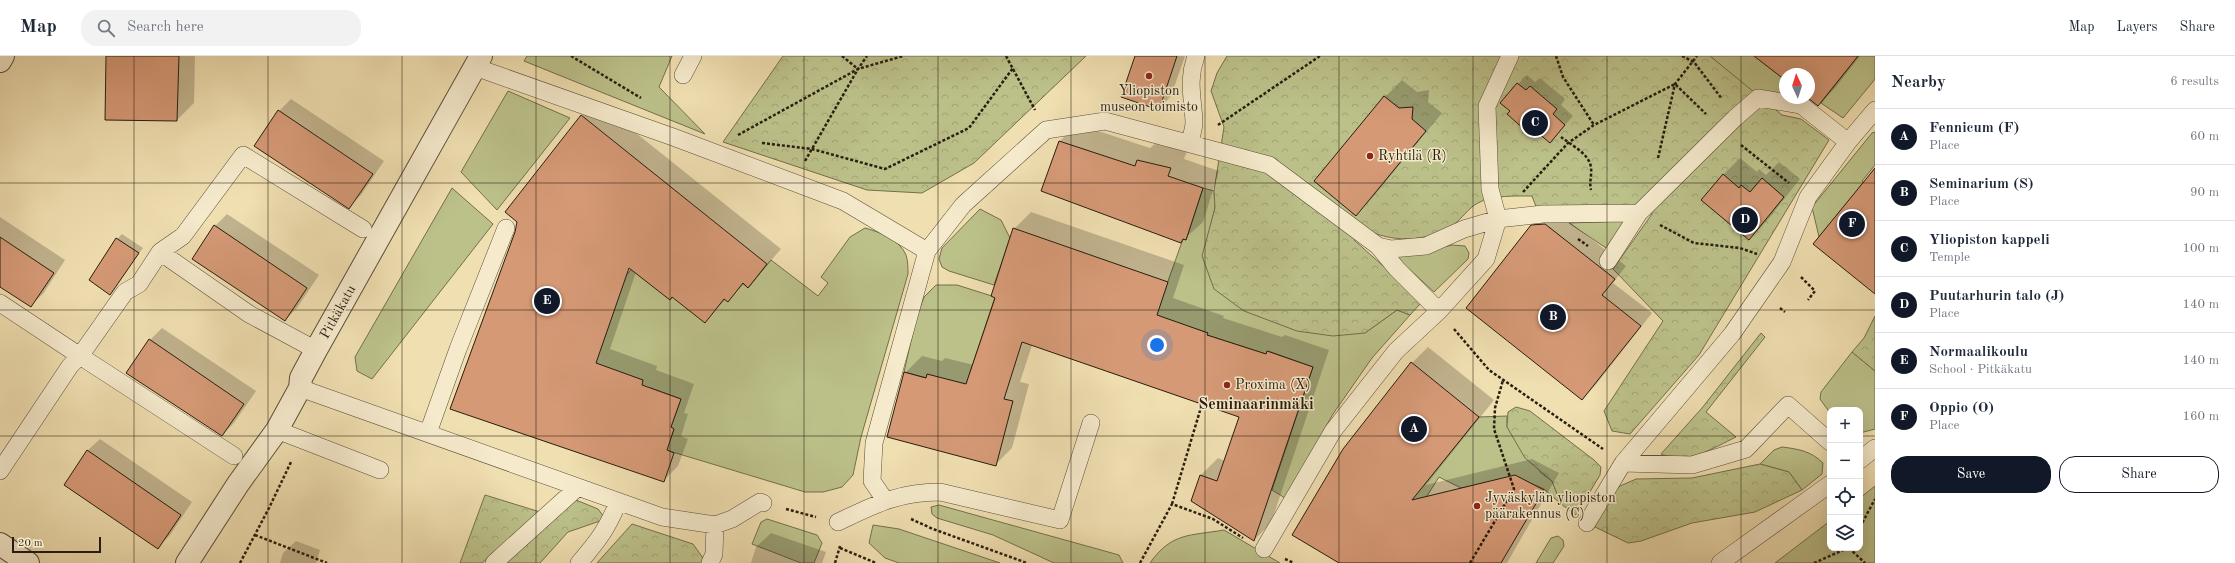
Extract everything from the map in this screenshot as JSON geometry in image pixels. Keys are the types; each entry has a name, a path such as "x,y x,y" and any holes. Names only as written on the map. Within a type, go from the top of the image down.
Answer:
{"street":[{"path":"0,61 3,56"},
{"name":"Pitkäkatu","path":"187,563 238,484 277,430 316,350 478,61"},
{"path":"0,544 28,563"}],"lane":[{"path":"683,75 693,56"},
{"path":"1190,143 1194,123 1191,98 1191,70 1196,56"},
{"path":"1264,549 1333,431 1396,351 1439,311 1486,259 1498,219 1490,189 1487,106 1510,56"},
{"path":"478,61 843,201 927,251"},
{"path":"1608,260 1639,213 1735,118 1758,98 1801,105 1848,142"},
{"path":"1587,523 1623,463 1732,334 1782,262 1808,197 1848,142 1875,110"},
{"path":"885,500 872,481 874,444 927,251 963,205 1046,130 1106,121 1269,165 1378,246 1397,269 1439,311"},
{"path":"1,465 70,366 80,356 125,292 139,284 160,252 183,236 243,155 363,230"},
{"path":"1378,246 1391,249 1426,246 1464,229 1498,219 1543,214 1639,213"},
{"path":"428,433 458,349 506,228"},
{"path":"160,252 249,314 316,350"},
{"path":"0,303 234,456"},
{"path":"300,383 428,433 577,488 662,517 715,525 732,519 760,502 763,503"},
{"path":"1623,463 1692,465 1746,449 1788,405 1827,439"},
{"path":"838,522 885,500 924,492 940,492 1060,520 1090,423"},
{"path":"277,430 380,470"},
{"path":"1863,458 1875,448"},
{"path":"1720,563 1827,486"},
{"path":"494,563 577,488"},
{"path":"579,563 601,538 610,522 618,502"},
{"path":"710,563 714,554 715,525"}],"path":[{"path":"571,56 645,101"},
{"path":"842,56 858,69"},
{"path":"793,183 858,69 867,56"},
{"path":"737,136 858,69 903,56"},
{"path":"1006,56 1046,130"},
{"path":"1190,143 1320,56"},
{"path":"1556,56 1563,78 1594,125"},
{"path":"1682,56 1694,62 1735,118"},
{"path":"1498,219 1568,143 1594,125 1676,84 1697,56"},
{"path":"760,143 812,149 885,169 969,128 1013,68"},
{"path":"1676,84 1722,131 1808,197"},
{"path":"1657,162 1676,84"},
{"path":"1561,137 1587,157 1591,168 1589,179 1591,192 1599,203 1600,214"},
{"path":"1639,213 1694,243 1740,248 1782,262"},
{"path":"1801,277 1815,291 1808,300"},
{"path":"1778,306 1786,312"},
{"path":"1439,311 1489,370 1623,463"},
{"path":"1470,563 1514,489 1494,429 1495,408 1503,380"},
{"path":"1140,563 1172,504 1202,404"},
{"path":"1863,521 1875,499"},
{"path":"885,500 913,521 1027,563"},
{"path":"1172,504 1213,519 1245,539"},
{"path":"255,535 327,563"},
{"path":"840,548 876,563"},
{"path":"1814,563 1842,551"},
{"path":"1852,551 1866,563"}],"green space":[{"path":"527,56 672,56 659,87 705,134 524,61"},
{"path":"783,56 1086,56 974,163 922,193 867,190 723,142"},
{"path":"1227,56 1710,56 1782,115 1801,119 1829,140 1699,355 1630,434 1612,431 1604,411 1663,321 1613,269 1652,214 1633,206 1537,209 1532,196 1504,196 1483,200 1471,208 1453,225 1443,231 1420,238 1408,239 1385,236 1363,228 1354,240 1419,298 1420,304 1410,315 1397,310 1365,333 1333,336 1297,331 1244,311 1214,289 1202,256 1215,208 1214,191 1224,127 1211,91 1217,73"},
{"path":"1710,56 1754,56 1779,75 1779,95 1753,93"},
{"path":"1858,56 1875,56 1875,79 1843,118 1821,103"},
{"path":"508,91 570,118 497,210 461,172"},
{"path":"1875,132 1875,165 1862,181 1866,184 1841,210 1819,237 1812,207 1872,133"},
{"path":"452,188 493,224 372,379 357,371 355,357"},
{"path":"1203,188 1214,191 1215,208 1203,256 1365,333 1397,310 1410,315 1372,358 1333,414 1285,498 1272,490 1313,367 1268,351 1266,354 1207,335 1208,333 1103,300 1114,266 1167,284 1183,239 1186,240"},
{"path":"980,209 1001,220 1010,238 994,285 949,271 942,267 939,259 942,248"},
{"path":"1626,221 1606,248 1569,223"},
{"path":"865,228 889,237 899,245 906,255 908,262 908,274 861,437 853,475 842,487 823,492 805,492 656,447 670,441 674,429 671,427 681,399 651,388 640,390 643,380 594,368 598,310 634,266 670,300 677,292 734,276 748,288 771,260 818,296 828,283 821,277 850,237"},
{"path":"1452,245 1465,246 1469,253 1468,259 1434,292 1394,255 1422,252"},
{"path":"936,285 957,285 995,297 965,388 904,372 916,319 924,297"},
{"path":"1875,316 1875,371 1852,352 1864,338"},
{"path":"1761,333 1765,337 1706,412 1736,437 1709,450 1689,457 1679,458 1661,454 1702,408"},
{"path":"1852,352 1875,371 1875,429 1863,432 1863,407 1827,407 1827,409 1820,399 1821,392"},
{"path":"1516,407 1530,411 1601,467 1600,475 1576,515 1561,504 1552,481 1525,458 1507,427 1508,412"},
{"path":"1507,416 1507,427 1541,473 1552,481 1561,504 1544,489 1523,480 1461,488 1439,477 1410,523 1356,447 1479,417"},
{"path":"1782,447 1799,450 1814,456 1823,463 1822,474 1802,490 1789,472 1760,464 1774,450"},
{"path":"1760,464 1789,472 1802,490 1755,512 1692,523 1641,541 1628,543 1595,527 1608,496 1620,486 1636,479 1692,478"},
{"path":"1875,486 1875,563 1775,563 1827,523 1827,551 1863,551 1863,496"},
{"path":"485,495 540,512 482,563 460,563"},
{"path":"576,500 598,509 604,517 600,521 568,532 540,563 506,563"},
{"path":"939,505 1119,555 1123,563 1054,563 993,535 937,518 932,514 931,507"},
{"path":"767,519 817,535 822,543 814,563 801,563 752,544 761,522"},
{"path":"632,524 693,544 703,558 702,563 597,563"},
{"path":"873,525 899,529 1000,563 899,563 885,558 869,543"},
{"path":"1224,530 1280,563 1150,563 1166,546 1182,537"},
{"path":"1558,536 1563,540 1564,546 1553,563 1536,563 1551,538"}],"building":[{"path":"106,56 179,56 177,121 105,120"},
{"name":"Yliopiston museon toimisto","path":"1135,56 1177,56 1159,110 1121,97"},
{"path":"1754,56 1858,56 1818,106 1815,104 1815,68 1779,68 1779,75"},
{"path":"1517,83 1526,90 1530,86 1557,109 1553,114 1565,125 1550,143 1537,132 1533,137 1507,114 1510,111 1500,103"},
{"name":"Ryhtilä (R)","path":"1384,96 1399,108 1413,107 1412,119 1426,131 1356,216 1314,181"},
{"path":"278,110 373,174 349,209 254,146"},
{"path":"581,115 767,264 748,288 743,283 728,302 724,299 705,323 672,297 670,300 629,268 596,363 643,380 642,385 681,399 671,427 674,429 667,450 674,453 664,482 450,409 515,232 517,222 505,212"},
{"path":"1059,141 1135,166 1137,160 1171,168 1168,176 1203,188 1186,240 1183,239 1181,243 1041,191"},
{"path":"1875,168 1875,294 1813,244"},
{"path":"1723,174 1739,188 1741,185 1750,192 1762,178 1784,197 1749,240 1701,200"},
{"path":"1545,224 1615,279 1602,295 1641,326 1582,400 1466,308 1531,225"},
{"path":"214,225 307,288 285,321 192,259"},
{"name":"Proxima (X)","path":"1013,228 1168,282 1157,315 1208,333 1207,335 1266,354 1267,351 1313,367 1254,541 1191,501 1200,475 1217,481 1239,417 1022,342 1004,399 1013,401 996,466 887,437 904,372 926,378 927,374 966,384 995,298 991,296"},
{"path":"0,237 54,273 31,307 0,287"},
{"path":"116,238 139,253 110,295 89,280"},
{"path":"149,339 244,404 222,436 126,373"},
{"path":"1411,362 1479,417 1412,500 1515,475 1544,490 1501,563 1339,563 1292,535 1343,449"},
{"path":"87,450 181,515 158,549 64,485"}],"place":[{"name":"Yliopiston museon toimisto","path":"1149,76"},
{"name":"Yliopiston kappeli","path":"1535,123"},
{"name":"Ryhtilä (R)","path":"1370,156"},
{"name":"Puutarhurin talo (J)","path":"1745,220"},
{"name":"Oppio (O)","path":"1852,224"},
{"name":"Normaalikoulu","path":"547,301"},
{"name":"Seminarium (S)","path":"1553,317"},
{"name":"Proxima (X)","path":"1227,385"},
{"name":"Fennicum (F)","path":"1414,429"},
{"name":"Jyväskylän yliopiston päärakennus (C)","path":"1477,506"}],"district":[{"name":"Seminaarinmäki","path":"1256,405"}]}
